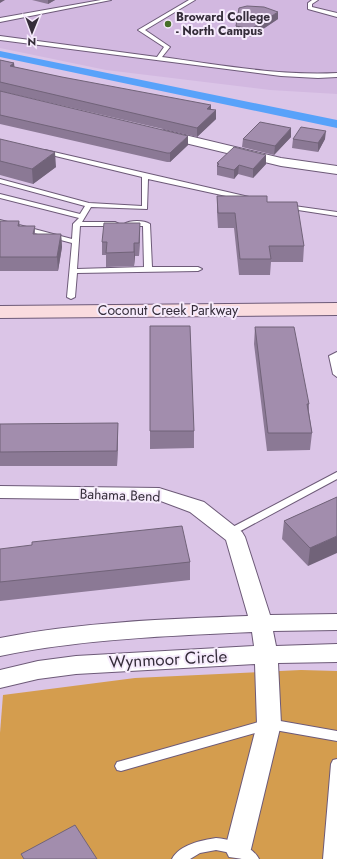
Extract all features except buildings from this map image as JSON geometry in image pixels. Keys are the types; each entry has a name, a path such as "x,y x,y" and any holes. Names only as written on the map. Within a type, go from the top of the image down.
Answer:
{"main road":[{"name":"Coconut Creek Parkway","path":"0,298 337,296"},
{"path":"0,305 42,305 71,297"},
{"name":"Coconut Creek Parkway","path":"0,312 337,309"}],"street":[{"path":"150,130 281,162 337,170"},
{"name":"Bahama Bend","path":"0,492 159,494 197,507 235,537 261,622 266,654 269,724 245,854"},
{"name":"Wynmoor Circle","path":"0,647 26,641 152,629 261,622 337,622"},
{"name":"Wynmoor Circle","path":"0,679 21,672 99,663 266,654 337,653"}],"lane":[{"path":"0,20 109,0"},
{"path":"159,58 167,47 141,30 193,0"},
{"path":"316,0 310,3 310,8 337,15"},
{"path":"0,38 281,74 337,75"},
{"path":"38,150 259,202"},
{"path":"0,181 89,205 145,208 145,176"},
{"path":"0,196 82,217"},
{"path":"71,297 77,224 89,205"},
{"path":"281,206 337,214"},
{"path":"0,222 76,242"},
{"path":"77,224 146,224 148,270"},
{"path":"74,271 198,269"},
{"path":"337,354 333,356 337,374"},
{"path":"229,533 337,475"},
{"path":"121,766 269,724 337,736"},
{"path":"330,859 337,764"},
{"path":"179,859 191,850 206,844 222,844 245,854"}],"shaded area":[{"name":"Broward College - North Campus","path":"0,0 337,0 337,94 270,90 106,70 0,48"},
{"path":"301,670 337,671 337,859 0,859 0,733 3,695 135,678"}],"waterway":[{"path":"0,54 337,124"}],"place":[{"name":"Broward College - North Campus","path":"168,24"}]}
